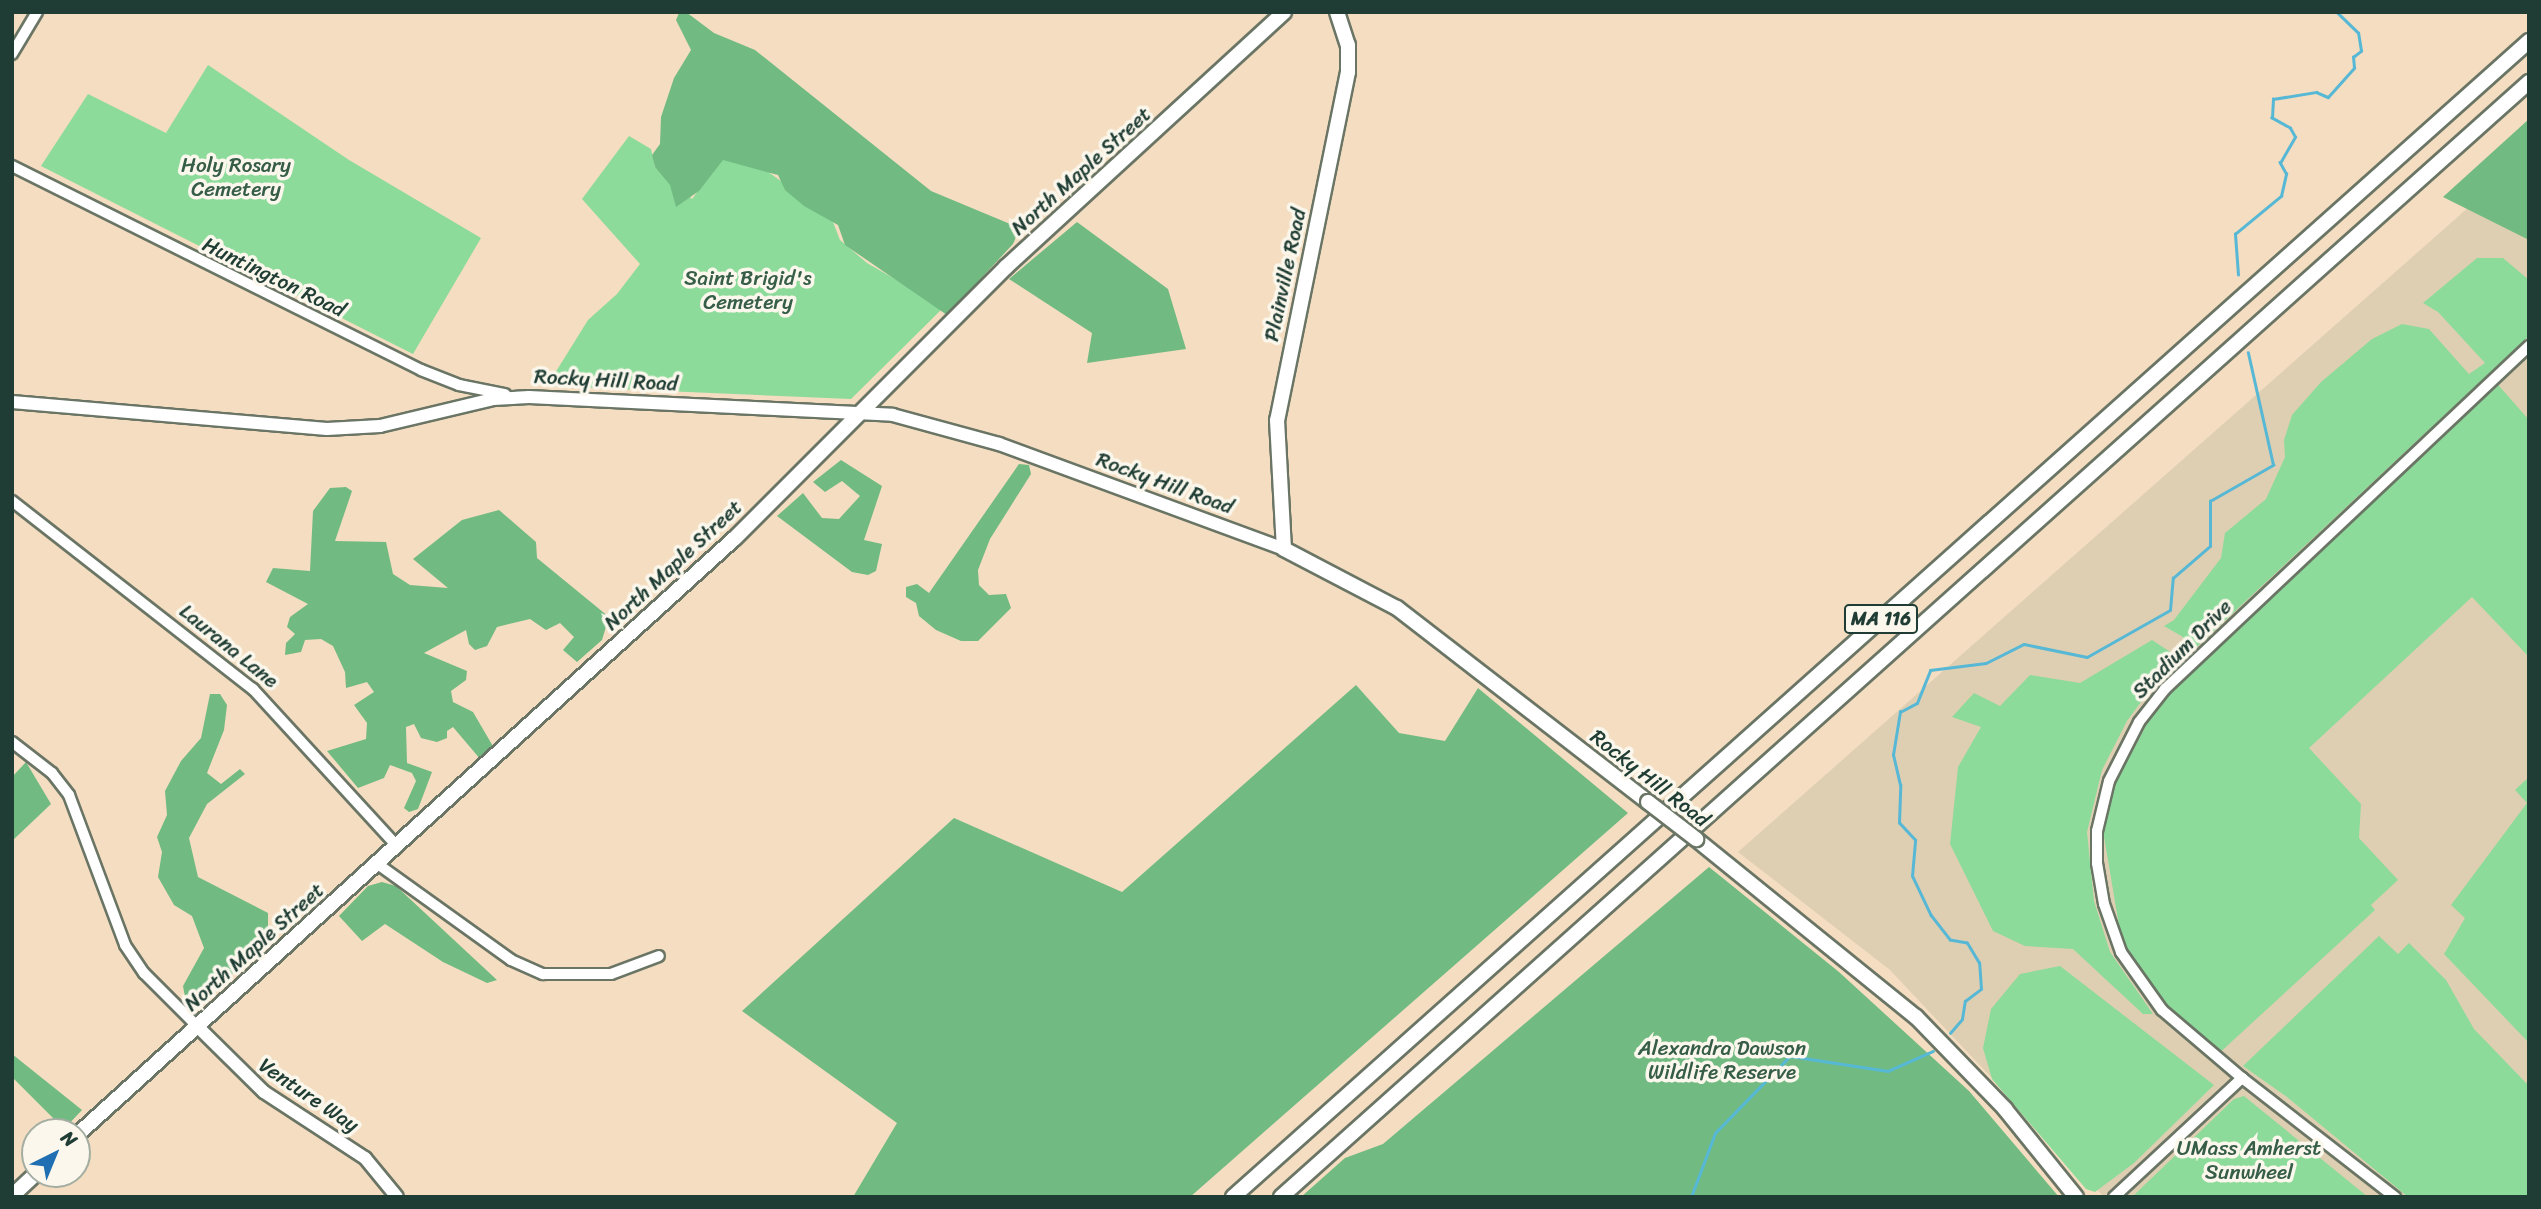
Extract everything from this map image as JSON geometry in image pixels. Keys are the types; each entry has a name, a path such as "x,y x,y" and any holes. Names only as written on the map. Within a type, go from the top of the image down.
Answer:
{"main road":[{"name":"North Maple Street","path":"91,1122 379,865 863,412 1006,268 1284,12"},
{"name":"Plainville Road","path":"1284,549 1277,420 1346,82 1348,45 1337,12"},
{"name":"MA 116","path":"1233,1197 2529,41"},
{"name":"MA 116","path":"1281,1197 2529,82"},
{"name":"Rocky Hill Road","path":"1284,549 1397,608 1696,839 1916,1017 2005,1109 2076,1197"}],"street":[{"path":"12,54 37,12"},
{"name":"Huntington Road","path":"12,166 421,370 466,387 528,397"},
{"name":"Stadium Drive","path":"2395,1197 2242,1078 2162,1010 2121,952 2104,904 2096,849 2100,813 2112,774 2139,722 2165,689 2529,346"},
{"name":"Rocky Hill Road","path":"12,402 348,429 403,421 493,399 528,397 863,412 943,426 1284,549"},
{"name":"Laurana Lane","path":"12,501 253,689 398,847"},
{"path":"12,742 52,773 69,794 125,945 145,973 197,1026"},
{"path":"379,865 511,960 543,974 611,974 659,956"},
{"name":"Venture Way","path":"197,1026 264,1092 349,1144 397,1197"},
{"path":"2114,1197 2242,1078"}],"shaded area":[{"path":"2529,154 2529,1197 2104,1197 1890,970 1738,852"}],"green space":[{"path":"686,12 714,33 755,50 931,191 1020,228 1013,244 947,315 845,245 838,225 804,206 785,190 778,175 723,160 699,191 676,207 670,185 655,167 652,155 660,144 661,117 674,78 691,50 676,20 679,13"},
{"name":"Holy Rosary Cemetery","path":"208,65 349,160 481,238 413,354 41,166 88,94 166,133"},
{"path":"2529,119 2529,240 2443,197"},
{"name":"Saint Brigid's Cemetery","path":"629,136 651,149 655,167 692,199 732,146 831,217 840,240 867,263 944,307 851,399 547,386 588,320 617,294 640,264 582,199"},
{"path":"1077,222 1168,289 1186,349 1087,363 1092,333 1009,279"},
{"path":"2477,258 2503,258 2529,280 2529,336 2187,656 2152,687 2127,721 2102,770 2087,832 2094,901 2110,952 2153,1014 2143,1014 2073,949 2025,946 1993,931 1950,844 1958,767 1981,727 1952,717 1974,693 2000,706 2030,675 2080,683 2152,640 2175,655 2187,655 2183,637 2164,626 2174,620 2221,558 2225,533 2266,499 2285,457 2284,440 2292,415 2321,382 2372,339 2402,324 2429,329 2469,374 2485,363 2438,312 2423,303"},
{"path":"2493,379 2529,420 2529,657 2472,597 2309,748 2361,804 2359,838 2398,880 2371,905 2375,910 2215,1057 2125,961 2100,813 2165,689"},
{"path":"841,460 882,486 864,540 882,544 876,571 868,575 852,572 777,516 803,493 822,518 839,519 860,496 842,481 825,492 813,482"},
{"path":"1019,464 1029,465 1031,474 990,539 978,570 979,585 989,595 1006,594 1011,608 978,641 961,641 936,630 919,616 916,603 906,597 906,587 917,584 929,593"},
{"path":"346,487 352,491 335,541 386,542 393,574 410,585 448,588 413,559 462,520 499,510 536,542 537,558 609,617 602,640 577,662 563,650 574,637 560,623 546,630 530,619 497,627 487,646 475,650 469,644 466,630 424,653 467,671 466,680 451,691 453,702 473,712 494,748 481,760 453,727 447,731 447,738 437,742 421,738 414,724 406,727 407,763 432,772 418,809 409,812 404,808 416,781 412,773 390,765 384,778 358,788 327,751 366,739 367,723 354,705 374,692 367,682 346,688 345,672 333,646 321,639 305,640 301,652 285,655 286,643 295,634 287,627 290,617 308,604 266,582 273,568 310,571 313,511 330,488"},
{"path":"1356,685 1399,733 1445,741 1478,688 1628,813 1190,1197 853,1197 897,1123 742,1011 954,818 1122,892"},
{"path":"210,694 220,694 227,705 224,730 207,773 221,784 240,769 245,774 207,804 189,838 198,877 268,913 268,943 198,1004 185,997 183,986 204,948 192,916 174,905 158,877 162,852 157,837 167,815 165,791 181,761 201,738"},
{"path":"26,762 51,804 12,841 12,777"},
{"path":"2529,777 2529,1043 2444,954 2465,918 2451,905 2527,803 2515,790"},
{"name":"Alexandra Dawson Wildlife Reserve","path":"1709,867 1839,972 1969,1091 2059,1197 1301,1197 1345,1158 1383,1144"},
{"path":"382,882 396,886 497,980 487,983 443,962 385,924 362,941 339,916 368,886"},
{"path":"2379,936 2398,954 2409,943 2446,980 2474,1029 2529,1086 2529,1197 2408,1197 2287,1097 2243,1066"},
{"path":"2060,966 2214,1085 2134,1163 2095,1192 2086,1189 1992,1079 1983,1048 1991,1009 2020,974"},
{"path":"12,1054 82,1110 74,1118 53,1118 12,1077"},
{"name":"UMass Amherst Sunwheel","path":"2244,1096 2368,1197 2132,1197 2234,1099"}],"waterway":[{"path":"2238,275 2235,234 2281,196 2286,174 2280,163 2295,137 2290,128 2272,118 2273,99 2316,92 2328,97 2354,68 2353,57 2361,51 2358,33 2336,12"},
{"path":"1950,1033 1962,1019 1965,1001 1981,989 1979,963 1967,943 1950,940 1931,916 1912,876 1915,840 1899,823 1900,785 1893,755 1900,712 1917,703 1930,670 1986,663 2024,644 2087,657 2170,610 2173,578 2210,546 2210,501 2273,465 2248,353"},
{"path":"1691,1197 1715,1133 1790,1056 1888,1071 1933,1051"}]}
